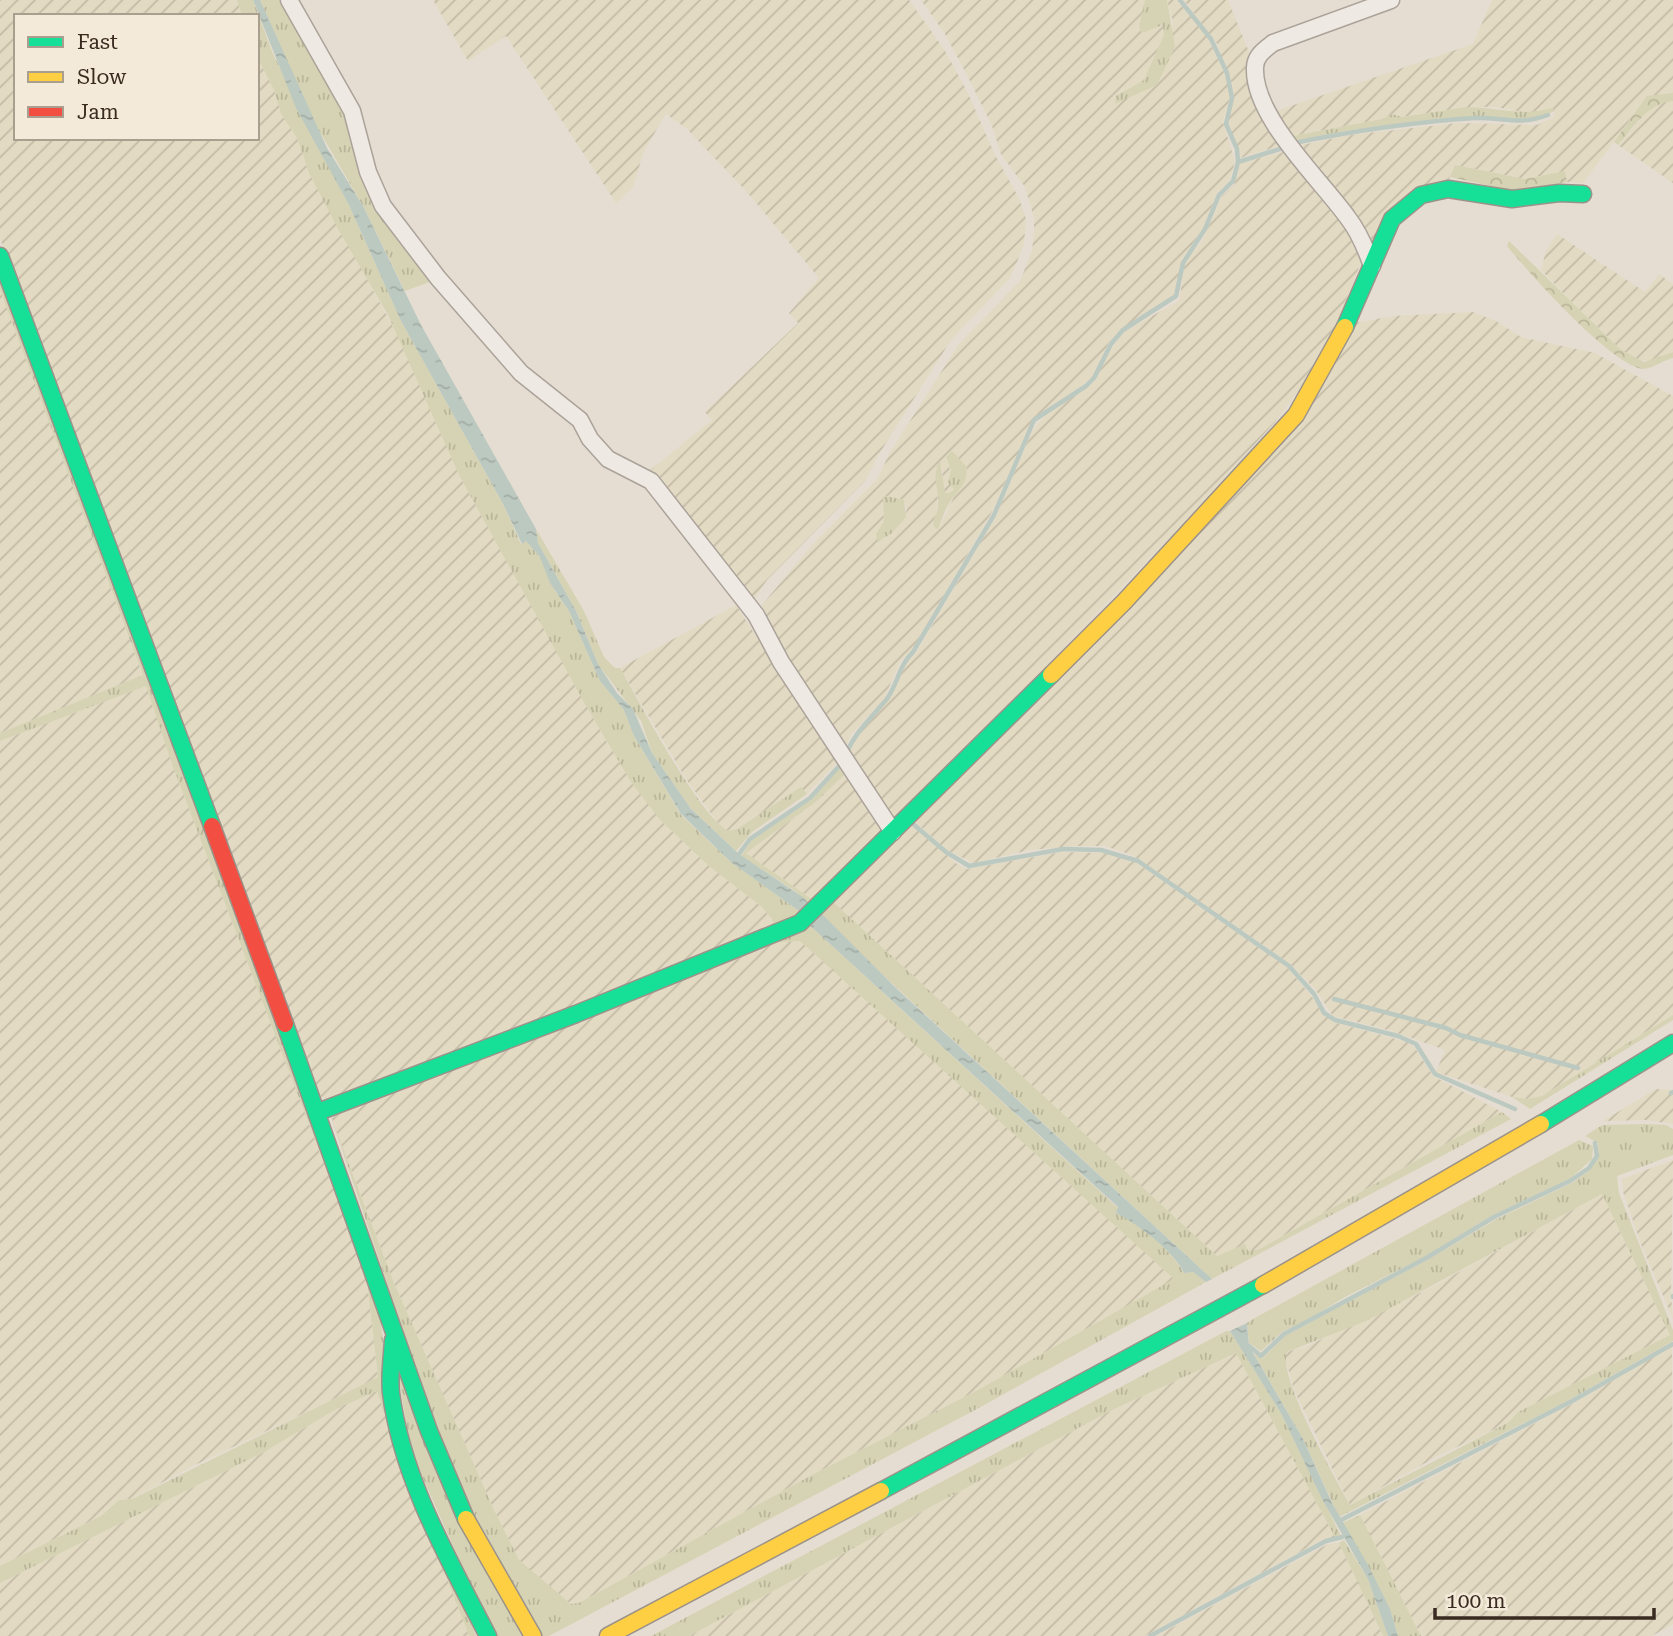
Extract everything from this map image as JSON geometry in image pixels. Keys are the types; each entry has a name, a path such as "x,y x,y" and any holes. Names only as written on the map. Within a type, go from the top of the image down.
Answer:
{"main road":[{"path":"318,1112 576,1014 800,923 1124,602 1296,415 1337,344 1392,219 1404,205 1431,190 1463,189 1514,199 1556,193 1583,194"},
{"path":"0,256 318,1112 429,1431 471,1531 533,1636"},
{"path":"608,1636 1342,1244 1565,1112 1673,1043"},
{"path":"394,1329 391,1392 400,1433 418,1486 488,1636"}],"street":[{"path":"289,0 352,111 368,172 383,206 438,278 521,373 580,420 590,439 608,459 651,481 756,615 781,662 893,832"},
{"path":"1372,266 1363,241 1349,219 1269,117 1254,67 1259,54 1273,43 1391,0"}],"shaded area":[{"path":"0,0 237,0 241,14 14,14 14,140 259,140 259,60 274,90 281,114 297,138 309,173 397,334 459,475 608,744 660,820 709,866 762,907 772,919 776,930 330,1103 320,1096 0,238"},
{"path":"433,0 909,0 944,49 968,93 995,155 1019,198 1026,219 1024,244 1017,262 1010,278 951,340 879,454 865,481 767,580 756,596 754,606 648,472 712,420 705,412 798,323 789,313 819,278 746,191 686,128 666,114 644,151 633,187 616,203 506,36 468,61"},
{"path":"921,0 1145,0 1139,27 1142,33 1163,25 1164,35 1144,80 1116,96 1157,85 1173,22 1167,0 1177,0 1208,38 1227,79 1230,97 1223,122 1235,162 1229,181 1217,193 1204,227 1182,259 1175,294 1122,329 1109,342 1093,376 1033,419 992,512 912,650 900,662 884,699 851,735 845,749 784,659 761,612 762,605 812,545 878,478 889,454 959,344 1020,281 1032,251 1034,218 1025,187 1001,154 992,126 945,34","holes":["963,462 967,469 940,526 936,516 943,466 942,484 945,493 950,493 954,489 949,465","886,496 904,500 907,509 902,522 898,522 885,539 876,534 884,521 883,504"]},
{"path":"1184,0 1228,0 1249,52 1246,67 1265,118 1283,145 1240,158 1228,120 1234,92 1229,73 1224,68 1218,45"},
{"path":"1492,0 1673,0 1673,93 1647,97 1583,183 1567,182 1565,171 1525,179 1455,165 1448,181 1371,252 1297,146 1350,135 1457,123 1537,125 1554,117 1555,111 1551,108 1534,114 1496,107 1467,107 1402,117 1392,114 1382,119 1288,137 1273,112 1473,44"},
{"path":"1673,101 1673,183 1618,145 1648,111 1661,102"},
{"path":"1283,152 1348,227 1360,255 1361,262 1335,328 1299,390 1275,422 1179,528 895,823 847,757 854,739 887,701 903,665 916,653 996,516 1032,431 1048,412 1092,384 1110,350 1125,331 1179,301 1185,261 1202,241 1222,196 1234,185 1240,163"},
{"path":"1557,234 1645,292 1659,274 1673,284 1673,352 1651,361 1637,360 1620,349 1572,302 1541,270 1546,251"},
{"path":"0,290 143,676 0,733"},
{"path":"1473,312 1496,321 1521,337 1595,353 1673,396 1673,1015 1542,1096 1527,1099 1512,1097 1436,1072 1445,1050 1392,1031 1333,1016 1315,989 1290,964 1132,855 1105,846 1078,846 1030,850 973,863 947,850 913,820 1276,441 1349,324 1393,316"},
{"path":"736,605 837,763 807,794 801,787 737,829 728,831 720,826 686,779 620,668"},
{"path":"146,685 173,767 357,1250 367,1281 378,1378 193,1466 131,1499 119,1500 101,1516 0,1566 0,741"},
{"path":"847,772 882,829 813,900 746,853 817,801"},
{"path":"911,824 957,864 967,869 1062,852 1105,853 1137,863 1287,967 1333,1022 1407,1042 1415,1048 1433,1076 1502,1112 1260,1249 1248,1251 1245,1245 1217,1256 831,900"},
{"path":"800,941 1175,1279 978,1390 810,1476 579,1603 571,1604 519,1560 494,1510 394,1283 330,1114 768,943"},
{"path":"1656,1089 1673,1090 1670,1092 1673,1093 1673,1124 1645,1120 1603,1121"},
{"path":"1673,1160 1673,1319 1641,1244 1623,1192 1622,1179"},
{"path":"1602,1194 1670,1335 1518,1412 1509,1422 1436,1457 1350,1505 1294,1390 1285,1357 1287,1352 1307,1346 1422,1292"},
{"path":"1672,1347 1673,1624 1652,1636 1421,1636 1360,1515 1570,1405"},
{"path":"1236,1353 1336,1539 1324,1539 1145,1636 689,1636 1110,1411"},
{"path":"378,1391 391,1433 469,1636 0,1636 0,1583 264,1452 338,1408"},
{"path":"1339,1543 1383,1636 1156,1636 1328,1544"}],"green space":[{"path":"237,0 253,0 258,14 241,14"},
{"path":"260,0 283,0 344,105 365,172 435,280 405,291 363,206 313,120"},
{"path":"1145,0 1167,0 1175,47 1157,85 1115,104 1116,96 1144,80 1164,35 1163,25 1142,33 1139,27"},
{"path":"259,16 273,54 349,205 401,321 502,502 521,544 526,541 540,557 555,591 569,611 600,681 624,710 634,736 681,815 732,863 802,913 776,930 772,919 762,907 709,866 660,820 631,782 459,475 388,315 309,173 297,138 281,114 274,90 259,60"},
{"path":"1673,93 1673,101 1656,106 1618,145 1614,142 1647,96"},
{"path":"1467,107 1520,112 1551,108 1555,111 1530,121 1477,116 1345,131 1293,141 1288,137 1382,119 1392,114 1402,117"},
{"path":"1455,165 1525,179 1565,171 1567,182 1518,192 1450,177"},
{"path":"1509,241 1620,349 1644,362 1673,352 1673,358 1643,369 1629,364 1611,352 1571,316 1533,276 1507,246"},
{"path":"0,269 356,1228 378,1302 385,1353 384,1392 396,1436 476,1636 469,1636 377,1391 338,1408 264,1452 0,1583 0,1566 101,1516 119,1500 132,1499 378,1377 367,1281 357,1250 173,767 146,686 0,741 0,733 143,675 0,290"},
{"path":"952,451 966,466 967,472 962,486 946,508 938,529 934,527 938,505 937,467 940,461 945,493 950,493 954,489 948,483 951,470 946,457"},
{"path":"886,496 904,500 906,517 892,533 878,542 876,534 884,521 883,498"},
{"path":"536,529 584,611 604,657 615,668 620,668 670,756 716,821 728,831 737,829 801,787 807,794 752,832 736,851 691,809 652,753 641,721 598,664 576,611 538,543"},
{"path":"842,765 847,772 817,801 746,853 813,900 810,905 795,891 741,856 752,840 812,799"},
{"path":"831,900 1217,1256 1245,1244 1248,1251 1260,1249 1502,1112 1511,1119 1212,1279 831,927 819,911"},
{"path":"806,922 1118,1208 1116,1213 1154,1238 1184,1273 1193,1272 1206,1282 975,1410 549,1636 493,1636 410,1449 397,1364 448,1464 330,1114 394,1283 494,1510 519,1560 571,1604 579,1603 810,1476 978,1390 1174,1279 800,941 768,943"},
{"path":"1673,1015 1673,1020 1530,1109 1512,1097 1527,1099 1542,1096"},
{"path":"1602,1125 1666,1125 1673,1129 1673,1155 1617,1176 1619,1193 1673,1330 1673,1341 1569,1400 1339,1517 1303,1439 1254,1354 1262,1359 1285,1336 1429,1259 1495,1220 1572,1183 1590,1170 1599,1157 1598,1143 1585,1136","holes":["1602,1194 1670,1335 1518,1412 1509,1422 1350,1505 1299,1404 1286,1364 1287,1352 1366,1321"]},
{"path":"1579,1140 1593,1146 1592,1159 1570,1179 1493,1215 1424,1257 1282,1332 1261,1351 1249,1343 1247,1323 1253,1319"},
{"path":"1230,1331 1282,1415 1341,1536 1336,1539 1236,1353 1110,1411 689,1636 651,1636"},
{"path":"1360,1515 1421,1636 1398,1636 1390,1609 1342,1523"},
{"path":"1344,1540 1368,1579 1388,1636 1383,1636 1339,1543"}],"water":[{"path":"253,0 260,0 327,148 363,206 421,325 536,529 538,543 576,611 598,664 617,693 633,709 652,753 691,809 739,854 804,898 810,905 802,913 732,863 681,814 634,736 624,710 600,681 569,611 550,583 540,557 526,541 522,544 502,502 401,321 349,205 296,108"},
{"path":"819,911 896,988 1212,1279 1206,1282 1193,1272 1184,1273 1154,1238 1116,1213 1118,1207 806,922"},
{"path":"1247,1323 1249,1346 1303,1439 1332,1503 1368,1565 1390,1609 1398,1636 1388,1636 1368,1579 1322,1499 1282,1415 1230,1331"}],"waterway":[{"path":"846,754 859,732 890,694 904,663 994,515 1034,420 1094,378 1111,344 1123,330 1176,296 1183,263 1205,229 1219,195 1233,181 1238,162 1237,149 1226,124 1232,98 1227,73 1211,39 1180,0"},
{"path":"1294,143 1429,122 1475,118 1520,121 1548,115"},
{"path":"1238,162 1283,148"},
{"path":"739,854 750,839 810,798 840,765"},
{"path":"913,824 946,852 969,866 1063,849 1101,850 1138,861 1289,966 1314,994 1324,1013 1335,1020 1398,1036 1416,1044 1435,1074 1515,1109"},
{"path":"1334,999 1446,1028 1460,1035 1578,1068"},
{"path":"1249,1346 1261,1356 1284,1334 1428,1257 1494,1217 1570,1181 1589,1168 1597,1156 1595,1143"},
{"path":"1341,1520 1572,1401 1673,1344"},
{"path":"1150,1636 1326,1541 1342,1537"}],"traffic: fast":[{"path":"1345,327 1392,219 1421,195 1448,189 1512,199 1559,193 1583,194"},
{"path":"0,256 212,826"},
{"path":"318,1112 576,1014 800,923 1051,675"},
{"path":"285,1024 429,1431 466,1519"},
{"path":"1541,1124 1673,1043"},
{"path":"881,1491 1263,1285"},
{"path":"393,1340 391,1393 405,1457 429,1518 488,1636"}],"traffic: slow":[{"path":"1051,675 1124,602 1296,415 1345,327"},
{"path":"1263,1285 1541,1124"},
{"path":"608,1636 881,1491"},
{"path":"466,1519 533,1636"}],"traffic: jam":[{"path":"212,826 285,1024"}]}
